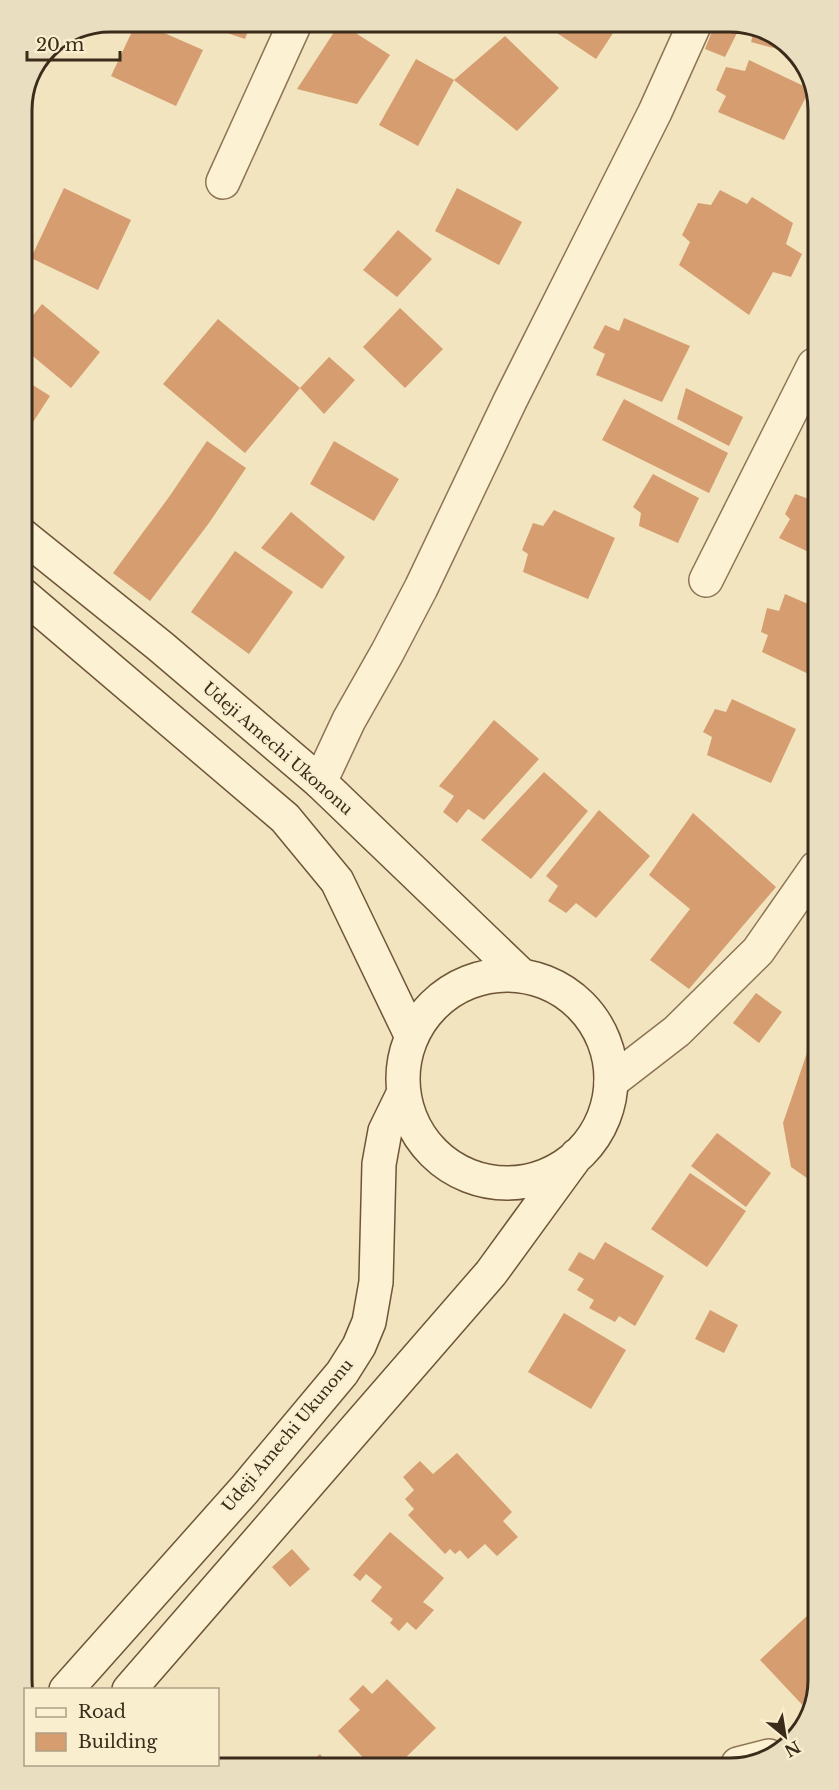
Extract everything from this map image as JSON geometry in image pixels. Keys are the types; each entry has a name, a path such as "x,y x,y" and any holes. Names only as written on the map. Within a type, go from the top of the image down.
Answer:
{"main road":[{"path":"223,182 291,32"},
{"path":"320,782 348,720 421,588 510,401 655,112 691,32"},
{"path":"706,580 808,376"},
{"name":"Udeji Amechi Ukononu","path":"32,543 160,646 320,782 521,975"},
{"path":"32,603 285,818 338,880 412,1037"},
{"path":"611,1082 677,1031 758,951 808,879"},
{"path":"130,1688 490,1273 599,1126 606,1109 611,1082 608,1052 596,1024 576,1000 550,984 521,975 488,976 456,988 430,1008 412,1037 405,1055 403,1094 413,1125 431,1151 457,1170 487,1181 519,1182 550,1173 577,1155"},
{"name":"Udeji Amechi Ukunonu","path":"67,1688 245,1489 342,1373 359,1346 369,1322 376,1282 381,1153 385,1131 403,1094"}],"building":[{"path":"132,32 162,32 203,50 176,106 111,76"},
{"path":"224,32 248,32 245,39"},
{"path":"334,32 354,32 390,55 357,104 297,89"},
{"path":"556,32 614,32 596,59"},
{"path":"712,32 737,32 725,57 705,49"},
{"path":"753,35 779,49 751,42"},
{"path":"505,36 559,88 517,131 454,80"},
{"path":"416,59 454,80 418,146 379,125"},
{"path":"749,60 804,86 806,96 784,140 718,112 726,96 716,90 726,67 745,71"},
{"path":"64,188 131,220 98,290 32,258"},
{"path":"457,188 522,222 499,265 435,231"},
{"path":"720,190 747,204 752,197 793,223 786,244 802,254 791,277 773,272 749,315 679,265 690,242 682,235 698,203 711,205"},
{"path":"398,230 432,259 397,297 363,270"},
{"path":"42,304 100,352 71,388 32,355 32,316"},
{"path":"400,308 443,349 405,388 363,347"},
{"path":"624,318 690,346 662,402 596,375 605,354 593,348 605,325 619,331"},
{"path":"218,319 300,388 245,453 163,384"},
{"path":"329,357 355,380 324,414 300,388"},
{"path":"32,384 50,396 32,424"},
{"path":"686,388 743,417 729,446 677,419"},
{"path":"624,399 728,453 709,493 602,440"},
{"path":"207,441 246,468 209,523 150,601 113,573"},
{"path":"334,441 399,479 374,521 310,484"},
{"path":"653,474 699,498 678,543 639,526 641,513 633,507"},
{"path":"795,494 808,499 808,552 779,538 790,519 785,514"},
{"path":"554,510 615,538 588,599 523,572 528,554 522,550 533,523 543,526"},
{"path":"291,512 345,557 322,589 261,548"},
{"path":"235,551 293,592 249,654 191,612"},
{"path":"785,594 808,604 808,674 762,652 768,635 761,632 767,608 779,611"},
{"path":"732,699 796,729 771,783 707,755 712,737 703,732 715,709 726,712"},
{"path":"494,720 539,759 484,820 468,809 457,823 443,812 454,796 439,786"},
{"path":"544,772 588,811 531,879 481,840"},
{"path":"599,810 650,856 596,918 576,903 566,913 548,901 558,886 546,876"},
{"path":"693,813 776,887 689,989 650,960 690,909 649,875"},
{"path":"756,993 782,1012 759,1043 733,1023"},
{"path":"808,1050 808,1179 791,1167 783,1123"},
{"path":"717,1133 771,1173 746,1207 691,1166"},
{"path":"690,1173 746,1211 707,1267 651,1229"},
{"path":"605,1242 664,1276 635,1326 619,1316 615,1322 589,1308 594,1300 577,1290 584,1279 568,1270 579,1252 594,1260"},
{"path":"710,1310 738,1325 724,1353 695,1339"},
{"path":"564,1313 626,1350 591,1409 528,1372"},
{"path":"457,1453 512,1512 503,1521 518,1537 497,1556 485,1544 468,1559 460,1550 455,1554 450,1549 445,1554 408,1515 414,1509 405,1499 414,1490 403,1477 420,1461 433,1474"},
{"path":"390,1532 444,1578 423,1602 434,1610 416,1630 407,1622 399,1631 390,1623 393,1619 371,1601 382,1587 366,1574 360,1581 353,1575"},
{"path":"292,1549 310,1569 290,1587 272,1567"},
{"path":"808,1615 808,1681 803,1706 760,1660"},
{"path":"387,1679 436,1728 405,1758 364,1758 338,1731 360,1710 349,1699 363,1685 372,1694"}]}
